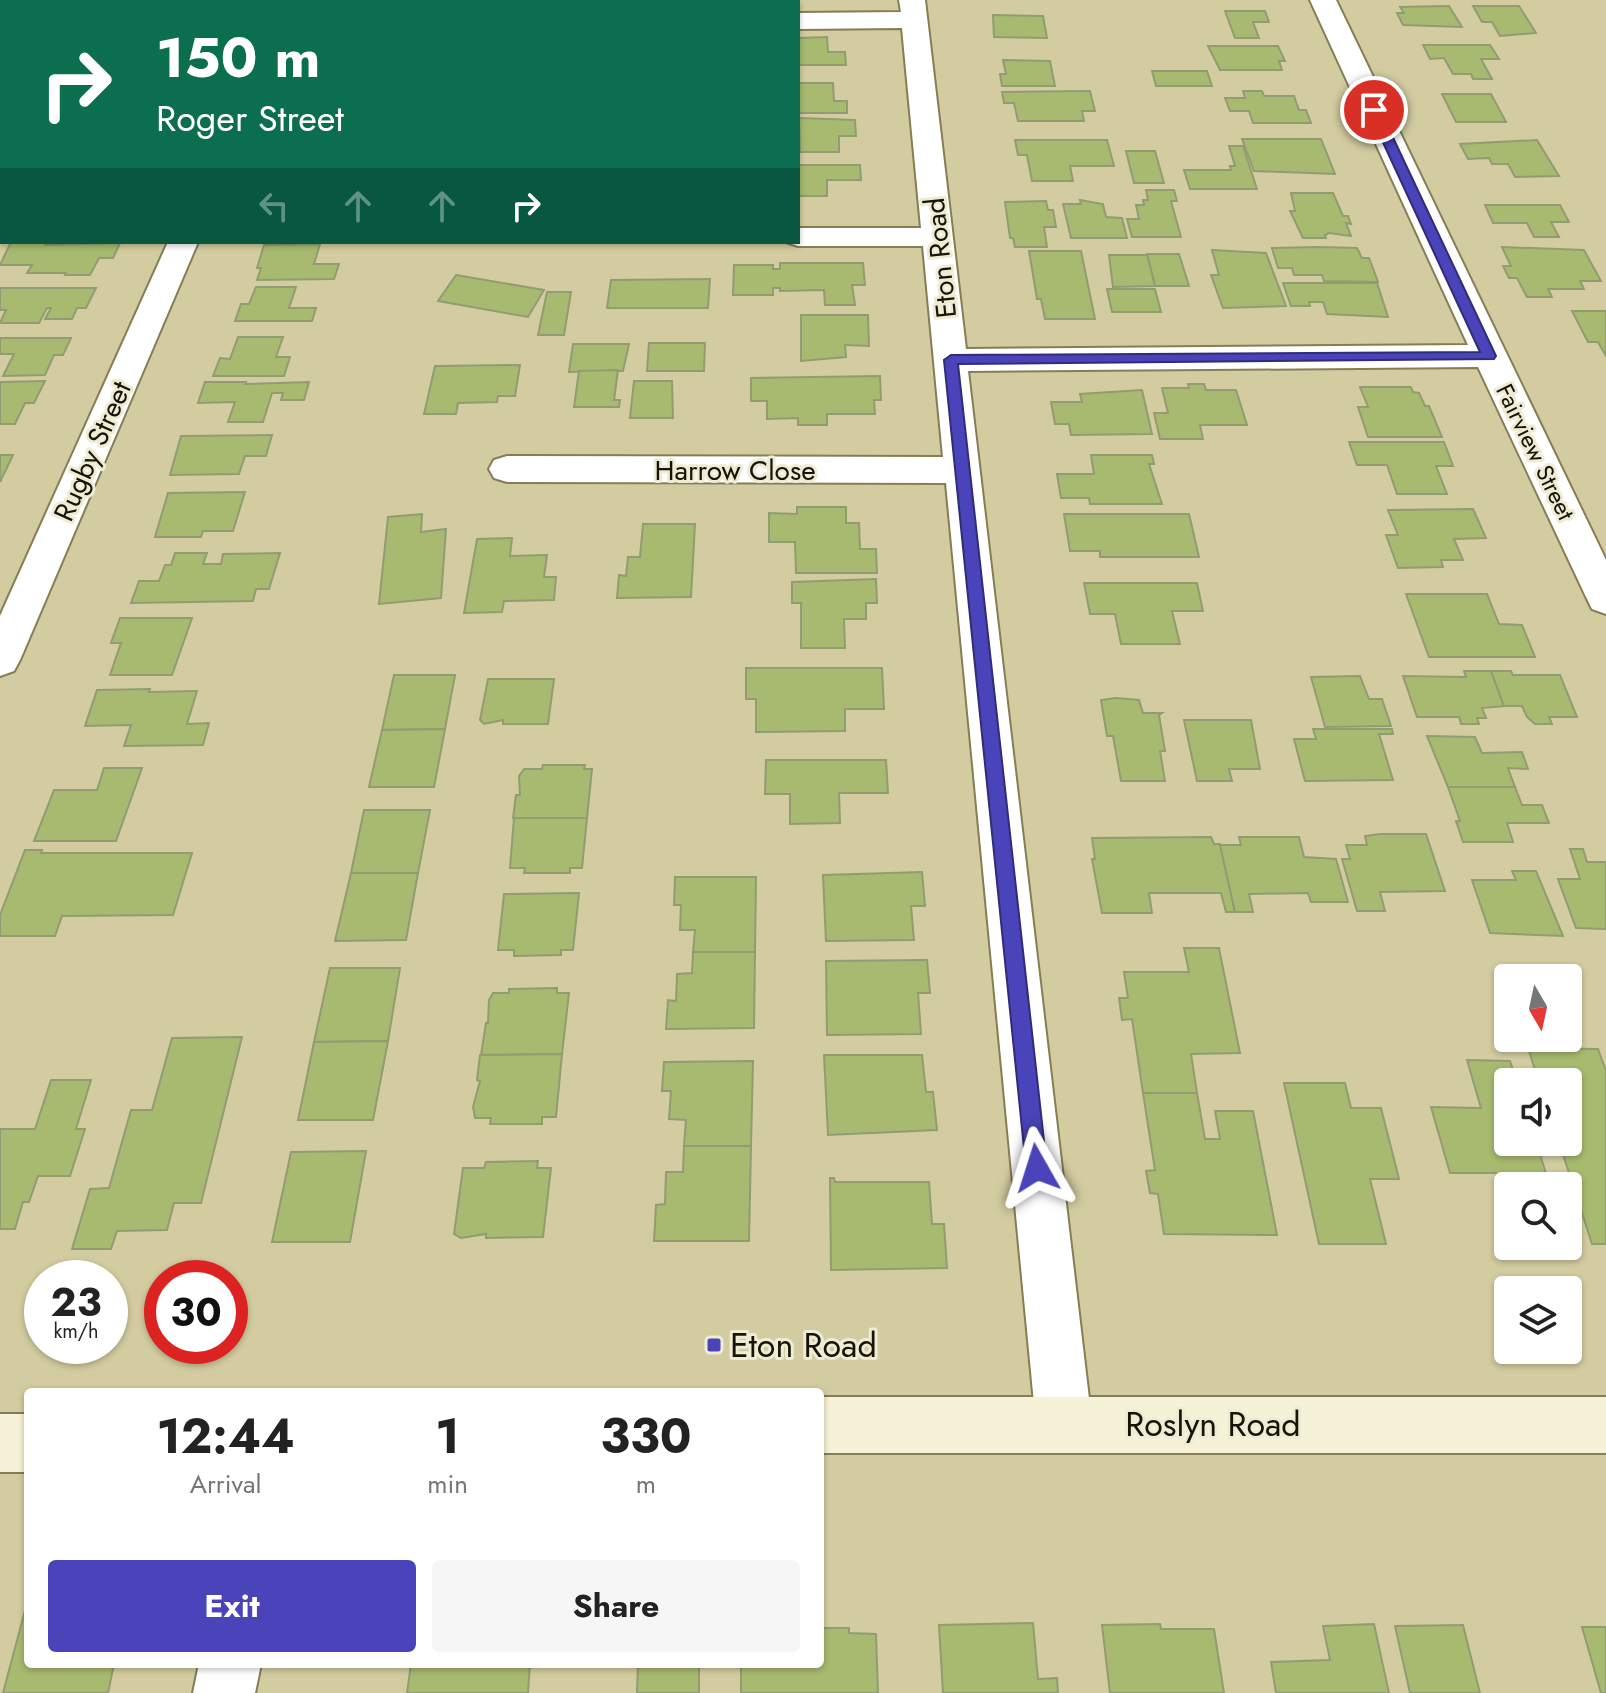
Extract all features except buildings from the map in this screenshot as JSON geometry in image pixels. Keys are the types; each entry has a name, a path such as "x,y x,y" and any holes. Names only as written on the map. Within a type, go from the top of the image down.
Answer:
{"street":[{"name":"Fairview Street","path":"1323,0 1606,599"},
{"path":"800,21 914,10"},
{"name":"Eton Road","path":"914,10 1064,1424"},
{"path":"800,237 938,237"},
{"name":"Rugby Street","path":"0,660 182,244"},
{"path":"951,360 1489,356"},
{"name":"Harrow Close","path":"507,469 963,470"},
{"name":"Roslyn Road","path":"824,1425 1606,1425"},
{"path":"0,1443 24,1443"},
{"path":"224,1693 229,1668"}],"place":[{"name":"Eton Road","path":"714,1345"}],"route":[{"path":"1037,1168 951,360 1489,356 1374,110"}]}
